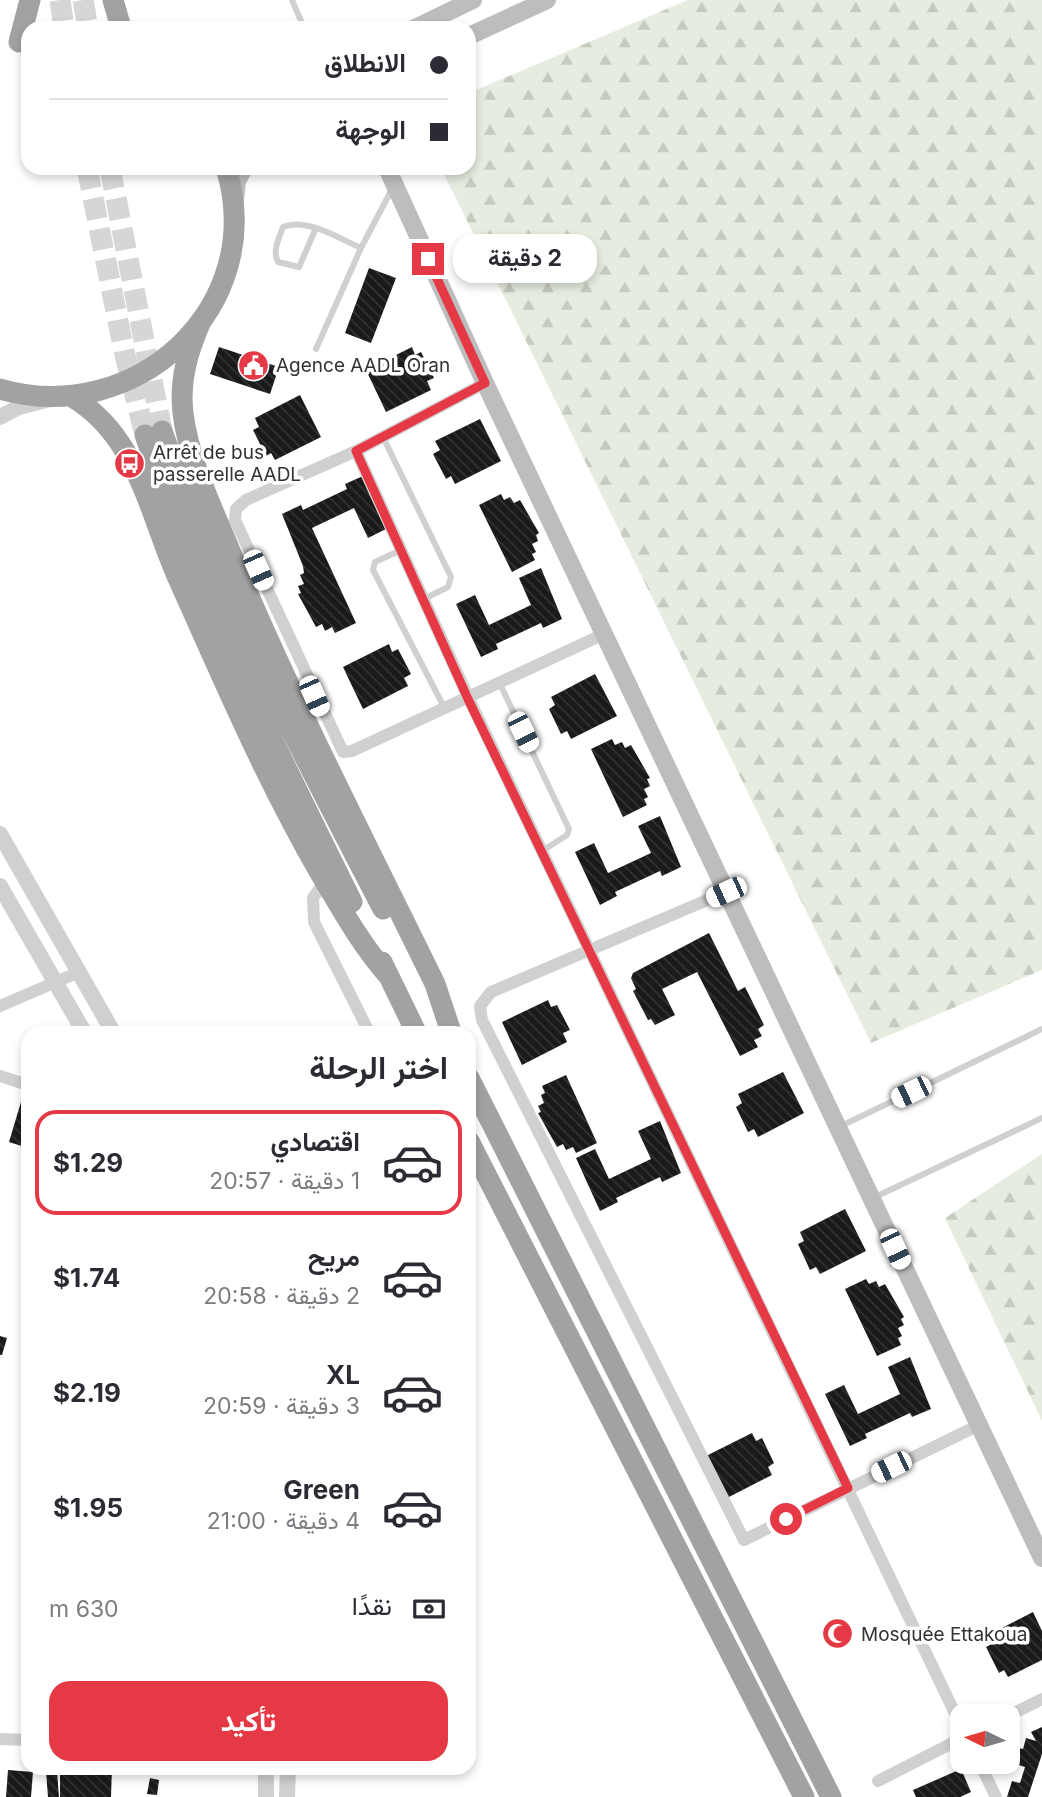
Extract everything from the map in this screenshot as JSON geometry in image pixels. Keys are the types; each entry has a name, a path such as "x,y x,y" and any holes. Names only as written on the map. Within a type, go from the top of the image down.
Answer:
{"highway":[{"path":"23,21 30,0"},
{"path":"113,0 119,21"},
{"path":"63,397 122,385 145,373 185,341 201,321 216,296 226,268 233,211 227,175"},
{"path":"201,321 181,382 183,416 195,461 250,598 435,984 447,1026"},
{"path":"0,389 63,397 90,408 107,425 134,467 176,573 269,778 357,936 387,974"},
{"path":"413,1026 225,642 171,513 153,433 242,629 446,1026"},
{"path":"476,1092 831,1797"},
{"path":"476,1155 804,1797"}],"main road":[{"path":"430,21 473,0"},
{"path":"476,33 547,0"},
{"path":"233,211 240,175"},
{"path":"391,176 485,383 1042,1558"}],"street":[{"path":"485,383 356,451 246,500 236,509 235,520 343,752 468,699 604,634"},
{"path":"0,417 19,407 63,397"},
{"path":"356,451 468,699 951,1704"},
{"path":"0,834 110,1026"},
{"path":"325,881 313,898 314,922 366,1026"},
{"path":"0,887 80,1026"},
{"path":"726,892 491,992 482,1002 482,1020 744,1540 979,1425"},
{"path":"0,1006 79,972"},
{"path":"0,1076 21,1083"},
{"path":"1020,1710 1042,1699"},
{"path":"0,1740 21,1740"},
{"path":"878,1781 950,1744"},
{"path":"985,1774 996,1797"},
{"path":"266,1797 267,1775"},
{"path":"288,1775 288,1797"}],"lane":[{"path":"292,0 301,21"},
{"path":"316,349 391,176"},
{"path":"316,228 299,267 278,262 275,253 284,227 289,224 316,228 360,248"},
{"path":"383,437 451,577 448,587 424,599"},
{"path":"399,551 375,562 373,570 445,709"},
{"path":"500,684 569,829 566,835 542,851"},
{"path":"838,1127 1042,1029"},
{"path":"872,1198 1042,1118"}],"green space":[{"path":"688,0 1042,0 1042,970 871,1043 444,175 476,175 476,90"},
{"path":"1042,1154 1042,1421 945,1218"}],"building":[{"path":"369,268 396,278 371,343 345,333"},
{"path":"219,347 279,367 270,394 210,374"},
{"path":"412,347 415,355 421,352 434,378 427,381 431,390 386,412 366,370"},
{"path":"300,395 321,437 275,460 271,453 266,456 253,430 259,427 255,418"},
{"path":"480,419 501,461 455,484 451,476 446,479 433,454 440,450 435,441"},
{"path":"363,476 388,528 368,538 354,508 312,528 356,623 335,633 332,627 325,631 322,624 316,627 298,594 301,593 298,586 304,584 300,575 304,573 303,566 282,514 301,505 303,510 347,489 345,484"},
{"path":"501,494 504,500 510,497 514,503 520,500 539,533 536,535 538,541 532,544 536,552 532,554 535,560 512,572 479,505"},
{"path":"541,568 562,619 543,628 541,623 496,644 498,649 481,657 456,604 475,595 489,625 531,605 519,578"},
{"path":"389,644 392,652 398,649 411,674 404,678 408,686 363,709 343,667"},
{"path":"595,674 617,716 571,739 567,731 561,734 549,709 555,705 551,697"},
{"path":"612,739 615,745 622,742 625,748 631,745 650,778 647,779 650,786 644,789 648,797 644,799 647,805 623,817 591,749"},
{"path":"660,816 681,867 662,876 660,871 615,892 617,896 600,905 575,852 594,843 608,873 651,853 638,826"},
{"path":"709,933 738,991 745,987 764,1025 758,1029 762,1036 754,1040 758,1047 740,1056 697,972 662,989 675,1015 655,1025 651,1019 648,1020 633,991 636,989 631,978 633,973"},
{"path":"548,1000 551,1007 557,1005 570,1030 563,1033 567,1042 522,1065 502,1022"},
{"path":"783,1072 804,1113 758,1137 754,1129 748,1132 736,1107 742,1103 738,1094"},
{"path":"566,1075 597,1143 576,1153 573,1147 566,1150 563,1144 557,1147 538,1113 541,1112 538,1106 544,1103 541,1095 545,1093 542,1086"},
{"path":"21,1102 21,1146 9,1142"},
{"path":"660,1121 681,1173 662,1182 660,1177 616,1198 618,1202 600,1211 576,1158 595,1149 609,1179 651,1159 638,1131"},
{"path":"845,1209 866,1251 820,1274 816,1267 810,1270 798,1244 804,1241 800,1232"},
{"path":"866,1279 869,1284 876,1281 879,1287 885,1284 904,1317 901,1319 904,1325 898,1328 902,1336 898,1338 901,1345 877,1356 845,1289"},
{"path":"0,1336 7,1338 2,1355 0,1355"},
{"path":"910,1357 931,1409 912,1417 910,1413 865,1434 867,1438 850,1446 825,1394 844,1385 858,1414 900,1394 888,1367"},
{"path":"752,1433 756,1441 762,1438 774,1463 768,1467 772,1475 727,1498 706,1456"},
{"path":"1033,1612 1042,1631 1042,1660 1008,1677 1004,1670 999,1673 986,1647 992,1644 988,1635"},
{"path":"1042,1727 1042,1754 1028,1797 1007,1797 1012,1781 1020,1783 1025,1767 1020,1766 1020,1748 1023,1749 1026,1738 1036,1741 1031,1732"},
{"path":"8,1770 21,1771 21,1775 33,1775 31,1797 6,1797"},
{"path":"950,1774 963,1774 971,1792 960,1797 916,1797 913,1790"},
{"path":"46,1775 57,1775 59,1797 48,1797"},
{"path":"60,1775 112,1775 111,1797 60,1797"},
{"path":"150,1778 159,1780 157,1795 147,1794"}],"tunnel":[{"path":"60,0 63,21"},
{"path":"83,0 87,21"},
{"path":"88,175 124,351 145,435"},
{"path":"111,175 162,431"}],"place":[{"name":"Agence AADL Oran","path":"253,365"},
{"name":"Arrêt de bus passerelle AADL","path":"130,463"},
{"name":"Mosquée Ettakoua","path":"838,1634"}],"route":[{"path":"428,259 485,383 356,451 468,699 848,1488 786,1519"}]}
